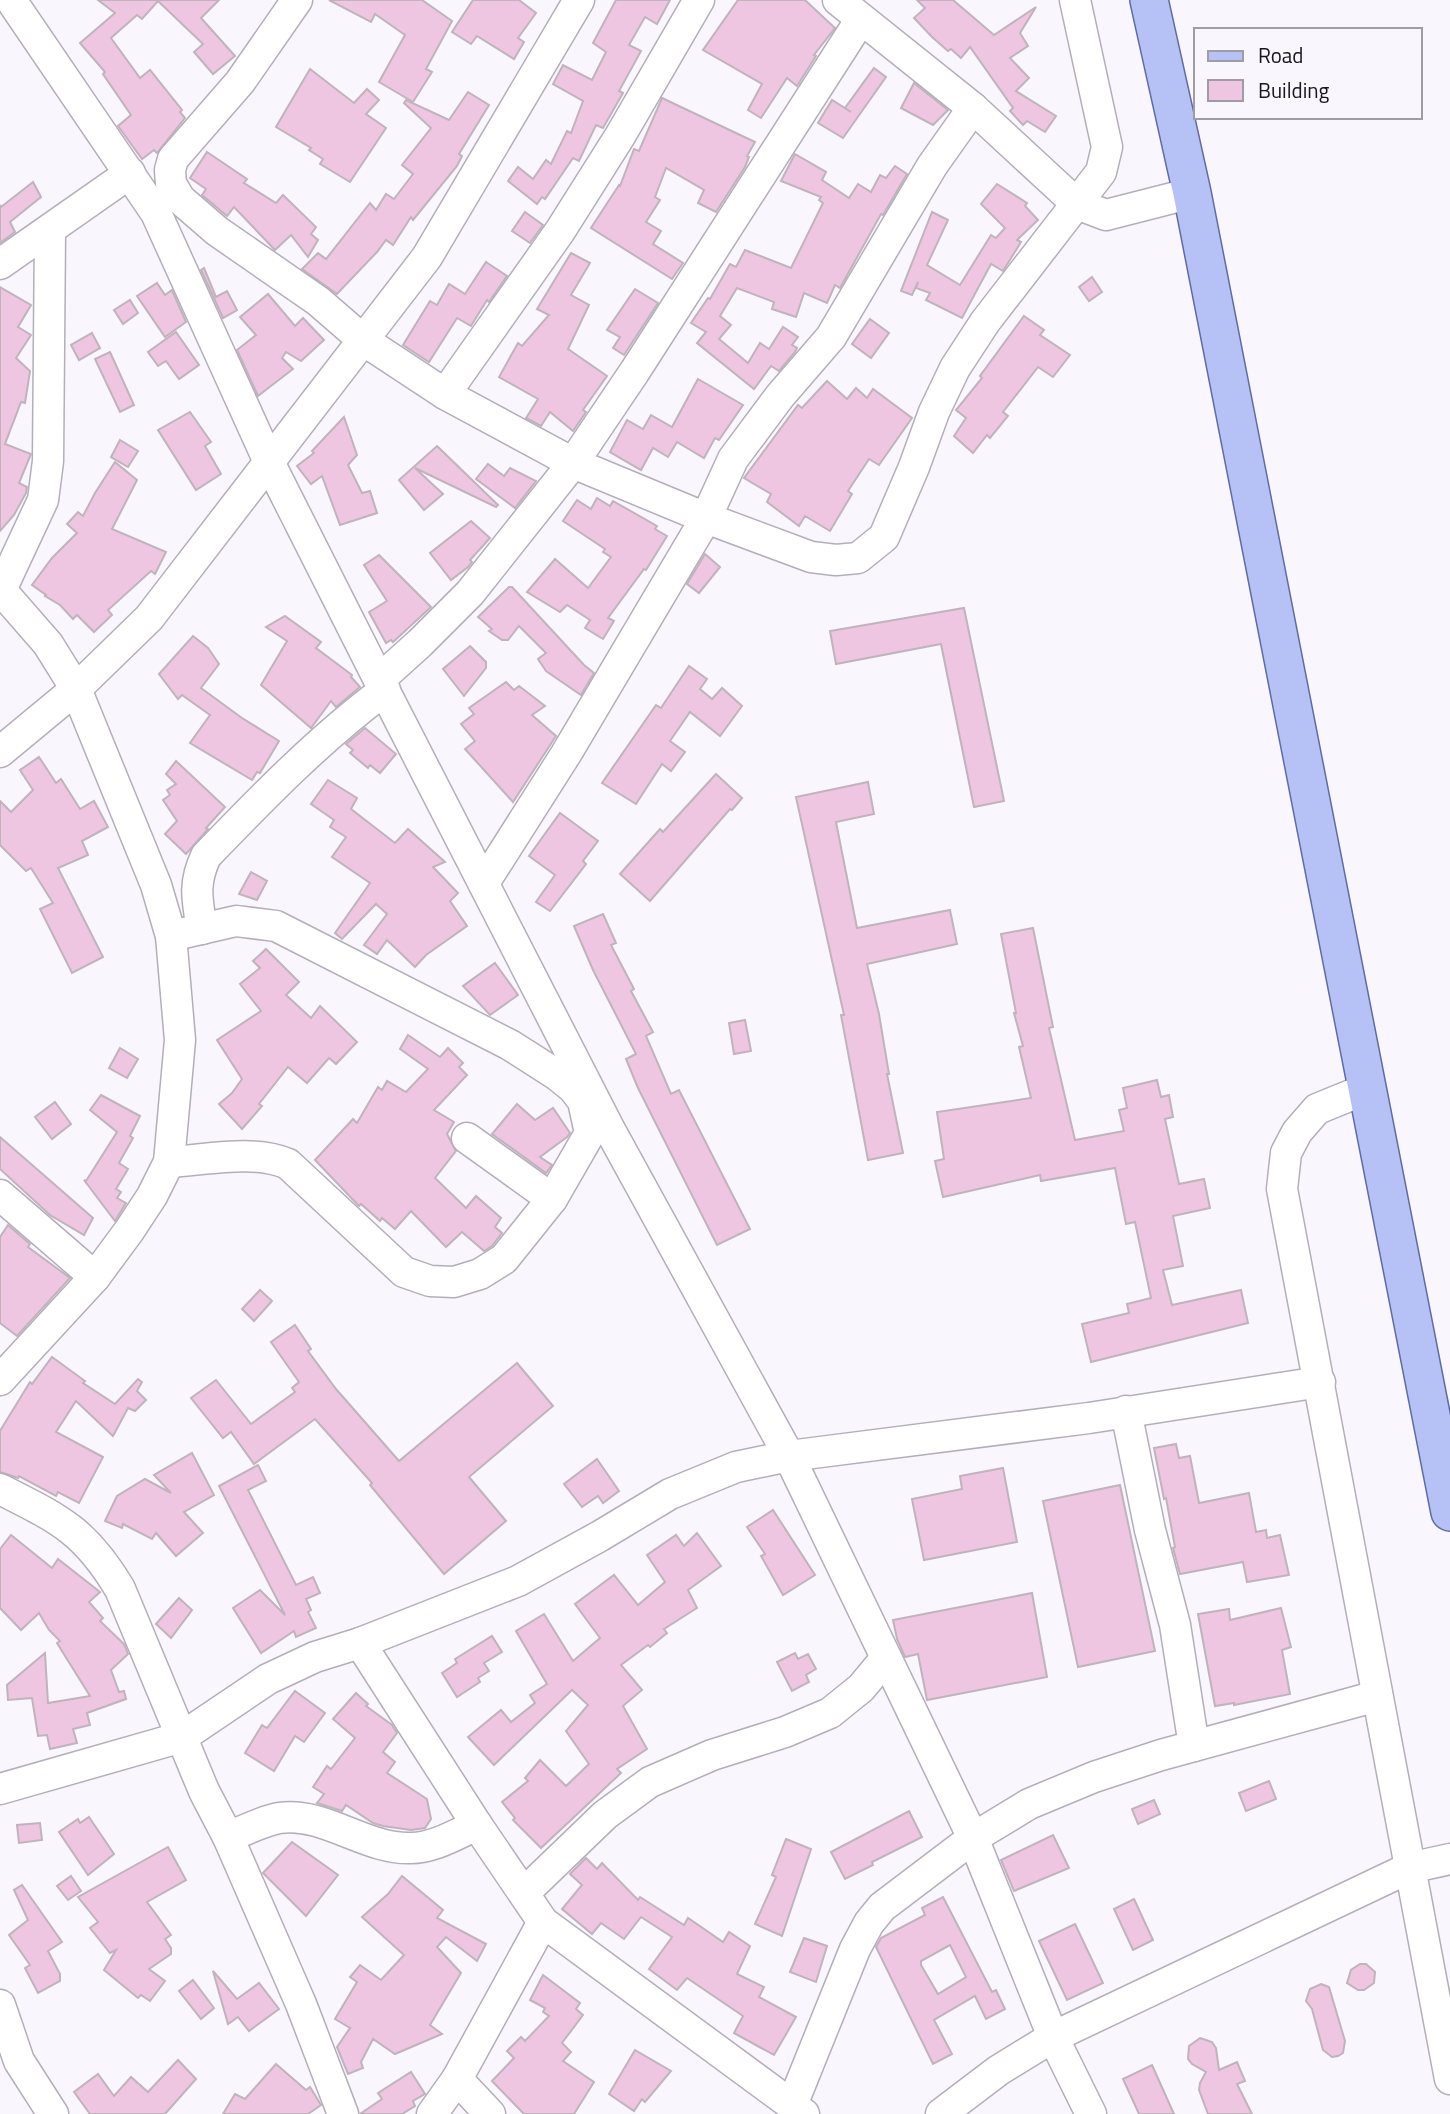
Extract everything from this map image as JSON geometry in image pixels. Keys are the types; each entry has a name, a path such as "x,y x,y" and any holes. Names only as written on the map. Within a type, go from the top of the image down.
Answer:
{"main road":[{"path":"1149,0 1192,193 1450,1511"}],"street":[{"path":"11,0 130,173 168,206 217,231 318,301 363,340 446,394 573,463 706,518 811,557 836,560 858,558 884,537 934,412 955,368 985,322 1101,172 1107,147 1075,0"},
{"path":"297,0 240,82 173,159 168,206 269,462 610,1130 789,1456 973,1838 1053,2036 1091,2114"},
{"path":"0,752 76,689 149,618 427,257 444,233 579,0"},
{"path":"446,394 561,230 620,136 699,0"},
{"path":"838,0 973,108 1077,204 1106,215 1192,193"},
{"path":"202,929 196,888 206,856 309,752 382,685 470,593 573,463 861,19"},
{"path":"484,883 566,754 706,518 741,446 831,337 932,166 973,108"},
{"path":"0,264 130,173"},
{"path":"0,1380 95,1277 152,1196 169,1162 180,1040 171,936 156,885 76,689 48,644 1,589 43,500 48,461 50,231"},
{"path":"169,1162 256,1157 277,1159 288,1164 404,1272 430,1281 454,1282 480,1274 504,1259 552,1199 590,1133 583,1101 573,1088 557,1075 510,1045 276,926 236,921 171,936"},
{"path":"1367,1089 1317,1109 1297,1132 1286,1153 1282,1189 1450,2079"},
{"path":"467,1138 552,1199"},
{"path":"0,1195 95,1277"},
{"path":"0,1789 183,1737 268,1679 315,1657 360,1643 518,1581 670,1494 736,1467 789,1456 1089,1418 1126,1410 1320,1382"},
{"path":"1126,1410 1150,1530 1175,1625 1194,1746"},
{"path":"0,1489 56,1517 85,1540 120,1589 204,1791 228,1837 301,2004 343,2114"},
{"path":"360,1643 542,1922 798,2110 855,1949 869,1923 882,1907 973,1838 1040,1799 1094,1777 1194,1746 1377,1696"},
{"path":"524,1893 605,1815 650,1783 712,1755 785,1732 830,1713 861,1688 886,1658"},
{"path":"228,1837 277,1818 299,1818 388,1845 411,1848 440,1842 477,1825"},
{"path":"941,2114 999,2070 1053,2036 1409,1868 1450,1859"},
{"path":"432,2114 457,2079 542,1922"},
{"path":"0,2005 10,2071 53,2114"},
{"path":"457,2079 490,2114"}],"building":[{"path":"98,0 219,0 201,18 235,56 213,74 194,52 203,44 158,1 142,19 137,15 111,38 140,78 150,70 182,110 180,112 185,118 157,153 154,150 142,159 118,126 131,115 103,74 105,72 80,43 115,13"},
{"path":"329,0 422,0 452,21 426,69 432,72 413,102 379,82 405,35 375,14 371,22"},
{"path":"473,0 519,0 536,13 518,38 524,42 514,59 477,36 471,44 452,32"},
{"path":"616,0 670,0 657,24 645,17 629,45 641,51 619,91 623,93 603,128 596,125 579,161 573,158 545,199 542,197 537,204 508,181 518,167 533,179 546,160 551,164 567,131 571,133 583,101 553,84 563,65 592,80 606,52 593,43"},
{"path":"738,0 805,0 835,28 814,55 816,56 797,86 787,78 761,118 748,110 762,84 703,50"},
{"path":"917,0 953,0 994,35 1036,7 1020,33 1028,46 1010,58 1029,78 1016,91 1056,116 1045,132 1027,121 1023,125 1010,111 1013,108 970,47 961,58 932,37 914,18 925,8"},
{"path":"874,68 886,77 843,138 818,123 832,100 851,112 845,108"},
{"path":"310,69 354,103 367,89 379,100 366,114 386,128 350,182 320,164 323,159 309,150 311,148 276,127"},
{"path":"914,83 948,110 933,125 901,108"},
{"path":"468,92 489,105 459,154 462,156 457,166 413,220 411,217 393,245 386,240 337,294 302,269 318,253 326,259 370,203 376,210 386,194 394,199 413,174 402,165 431,128 404,103 406,100 449,120"},
{"path":"662,98 755,142 747,156 749,157 745,167 716,212 698,203 704,190 666,168 655,197 660,200 646,222 661,231 653,244 683,263 672,279 591,228 620,186 634,149 639,151"},
{"path":"207,152 247,179 244,183 276,203 283,195 316,227 311,234 318,240 308,257 291,235 275,250 234,207 227,216 202,195 206,189 190,178"},
{"path":"795,154 826,172 822,180 849,198 858,184 871,192 880,175 886,178 895,166 907,174 883,215 881,214 840,288 835,285 827,303 804,293 796,317 772,309 774,302 737,288 720,316 731,325 719,339 748,363 760,343 769,349 783,327 798,337 792,345 797,348 795,352 779,371 771,366 754,389 697,343 706,332 691,323 708,298 710,299 730,264 736,267 745,250 791,268 823,203 819,200 821,197 781,181"},
{"path":"33,182 41,197 10,222 15,232 0,243 0,205 1,207"},
{"path":"997,184 1027,203 1025,206 1038,220 1017,240 1021,242 1003,271 991,264 962,318 926,300 930,293 916,288 918,282 912,295 901,291 932,212 948,220 927,265 960,285 991,235 996,238 1005,228 981,204"},
{"path":"525,212 543,225 530,243 512,231"},
{"path":"571,253 590,263 571,295 589,305 568,349 607,376 583,410 586,412 573,431 550,412 541,426 526,418 538,399 499,377 518,343 522,346 549,315 537,309"},
{"path":"486,262 507,276 489,302 487,300 471,326 457,318 429,362 403,345 430,301 437,305 449,284 465,294"},
{"path":"204,268 216,297 227,291 237,310 223,318 201,270"},
{"path":"1092,277 1102,292 1089,301 1079,287"},
{"path":"157,283 165,295 172,290 186,322 165,337 137,296"},
{"path":"0,287 31,305 18,327 31,335 16,358 30,371 25,403 21,402 5,444 31,454 19,483 27,487 26,493 14,515 0,531"},
{"path":"635,289 658,303 624,355 613,348 620,337 607,330"},
{"path":"268,294 295,326 303,318 324,340 301,361 286,352 282,358 293,369 258,396 237,350 256,335 240,317"},
{"path":"130,300 138,313 123,324 114,310"},
{"path":"1024,316 1044,330 1040,335 1070,355 1053,377 1038,367 1003,412 1008,416 990,438 987,435 973,453 954,436 966,418 956,410 982,378 980,376"},
{"path":"870,319 889,333 871,358 852,344"},
{"path":"176,332 199,365 179,379 166,361 158,366 148,352"},
{"path":"92,333 100,348 79,360 71,345"},
{"path":"110,352 134,405 120,412 95,359"},
{"path":"698,379 743,405 719,440 715,438 704,458 677,442 668,457 653,448 641,470 610,452 627,420 643,429 651,415 672,427"},
{"path":"827,381 847,399 856,388 867,398 873,389 912,418 879,465 869,459 848,491 852,494 830,531 805,516 799,526 767,502 771,494 744,478 798,405 802,408"},
{"path":"190,412 211,442 205,446 221,474 196,490 158,430"},
{"path":"344,417 357,455 348,465 362,493 370,491 377,513 340,525 322,476 311,484 297,466 314,453 312,451"},
{"path":"120,440 138,451 128,467 111,457"},
{"path":"437,446 498,505 496,507 415,468 443,494 424,510 399,480"},
{"path":"115,462 137,480 112,529 166,552 155,574 151,571 108,610 112,615 94,632 77,615 73,619 60,605 32,585 52,558 77,533 67,524 78,512 83,516"},
{"path":"488,464 504,476 510,468 536,481 515,508 476,479"},
{"path":"597,498 610,506 613,501 657,526 655,529 667,536 646,570 644,569 608,618 614,621 603,639 585,628 590,620 567,605 560,612 527,592 555,559 588,588 611,557 603,552 605,549 563,521 577,500 591,509"},
{"path":"471,521 490,538 470,560 472,562 468,567 451,580 430,553"},
{"path":"705,554 720,567 699,593 687,584"},
{"path":"379,555 431,607 393,642 391,640 386,643 369,612 387,601 364,565"},
{"path":"512,587 594,673 581,695 546,671 538,659 546,653 519,626 508,640 502,640 489,631 492,629 478,617"},
{"path":"964,608 1004,801 974,807 941,644 836,664 830,631"},
{"path":"285,616 321,642 316,648 352,675 360,687 336,707 331,701 311,728 261,685 287,641 266,627"},
{"path":"193,636 208,648 219,664 201,688 279,741 260,773 257,772 252,780 190,743 210,715 182,695 178,699 159,674"},
{"path":"470,646 486,662 486,668 464,696 443,669"},
{"path":"689,666 707,679 700,689 712,699 722,688 742,706 720,736 690,712 670,741 685,752 671,771 662,764 636,804 602,783 656,705 661,708"},
{"path":"506,682 514,690 519,686 545,706 532,715 556,736 513,802 465,749 475,741 461,724 474,714 469,708"},
{"path":"365,728 396,754 380,773 370,765 368,768 350,753 353,750 346,744"},
{"path":"39,757 56,783 61,779 80,809 94,801 108,827 82,841 88,855 58,868 103,957 72,973 40,909 53,903 31,868 26,871 0,845 0,801 11,812 33,790 20,770"},
{"path":"176,761 225,807 186,854 165,834 177,821 163,800 170,795 167,790 176,784 166,774"},
{"path":"716,774 742,798 650,901 620,874 660,829 663,832"},
{"path":"328,780 357,798 351,809 395,843 408,829 445,862 433,867 458,893 450,901 467,926 426,955 415,967 387,940 377,954 364,945 387,914 376,904 342,939 335,933 370,883 332,857 346,837 330,827 334,820 311,804"},
{"path":"868,782 874,814 836,822 857,928 950,910 957,944 867,964 879,1014 887,1074 903,1153 868,1160 841,1015 844,1015 796,797"},
{"path":"560,813 598,841 583,861 586,864 550,911 536,902 555,875 529,856"},
{"path":"251,872 267,881 257,900 239,894"},
{"path":"603,914 616,943 611,945 653,1032 646,1036 671,1094 679,1090 750,1229 717,1245 638,1088 626,1059 636,1054 574,926"},
{"path":"1033,928 1053,1027 1049,1028 1075,1140 1124,1131 1119,1110 1127,1108 1123,1088 1157,1080 1161,1097 1169,1095 1173,1117 1165,1119 1179,1184 1204,1179 1210,1208 1173,1216 1183,1266 1163,1270 1172,1305 1241,1290 1248,1323 1091,1362 1082,1324 1129,1313 1127,1304 1151,1298 1135,1222 1126,1224 1115,1168 1041,1181 1040,1175 943,1197 935,1161 944,1159 937,1112 1031,1098 1019,1047 1023,1046 1014,1013 1001,934"},
{"path":"266,949 299,982 286,995 311,1018 320,1006 357,1042 336,1064 329,1058 307,1083 288,1067 259,1104 262,1106 242,1129 219,1104 232,1093 242,1079 217,1040 261,1011 240,984 260,968 253,961"},
{"path":"495,963 518,995 490,1015 463,986"},
{"path":"745,1020 751,1051 734,1054 729,1023"},
{"path":"408,1035 440,1057 448,1048 463,1063 459,1067 467,1075 434,1110 454,1122 447,1134 456,1151 435,1178 466,1208 476,1196 501,1218 495,1227 502,1233 492,1246 484,1251 462,1232 446,1247 411,1211 395,1229 382,1218 380,1221 361,1204 359,1206 315,1160 353,1119 357,1123 378,1087 382,1090 387,1081 406,1092 428,1069 400,1049"},
{"path":"120,1048 138,1059 127,1078 109,1068"},
{"path":"101,1095 140,1116 130,1136 133,1138 119,1163 128,1169 116,1189 121,1192 117,1198 126,1203 115,1221 84,1180 86,1181 117,1132 90,1110"},
{"path":"55,1102 71,1124 52,1139 35,1117"},
{"path":"517,1104 535,1120 553,1108 570,1133 540,1157 552,1165 546,1173 492,1134"},
{"path":"0,1137 93,1218 84,1235 50,1215 0,1169"},
{"path":"8,1225 30,1244 28,1247 70,1278 17,1336 0,1323 0,1237"},
{"path":"260,1290 272,1301 254,1321 242,1309"},
{"path":"295,1325 311,1349 308,1351 336,1389 399,1461 517,1363 553,1406 469,1477 506,1521 444,1574 370,1485 372,1483 315,1419 254,1464 231,1432 223,1438 191,1398 216,1380 251,1424 295,1392 292,1388 299,1382 271,1342"},
{"path":"52,1357 85,1381 83,1383 115,1404 138,1379 142,1382 137,1391 146,1400 135,1411 128,1408 113,1436 76,1401 56,1432 103,1457 79,1503 58,1492 56,1496 19,1476 18,1478 0,1472 0,1431 30,1382 32,1384"},
{"path":"1176,1444 1179,1458 1190,1456 1199,1503 1249,1493 1256,1532 1266,1530 1267,1538 1280,1535 1289,1575 1247,1582 1243,1562 1180,1574 1154,1448"},
{"path":"192,1453 214,1495 184,1512 203,1533 176,1556 156,1533 152,1539 123,1524 122,1528 105,1521 117,1496 145,1479 171,1493 154,1475"},
{"path":"597,1459 619,1491 603,1503 598,1496 582,1507 564,1484"},
{"path":"258,1465 266,1481 248,1490 296,1585 313,1577 320,1593 306,1599 311,1610 308,1612 316,1628 296,1637 294,1631 261,1653 233,1608 260,1590 285,1615 219,1486"},
{"path":"1003,1468 1017,1542 924,1560 912,1499 962,1489 960,1476"},
{"path":"1120,1485 1155,1651 1078,1667 1043,1501"},
{"path":"773,1510 815,1575 783,1595 761,1556 765,1554 747,1527"},
{"path":"697,1533 721,1566 688,1590 697,1608 664,1629 667,1633 650,1647 648,1645 621,1665 642,1690 623,1706 647,1749 617,1769 621,1773 541,1848 513,1820 515,1818 502,1802 528,1781 525,1778 540,1760 566,1786 589,1764 566,1731 588,1705 572,1690 494,1765 468,1737 501,1710 511,1722 535,1703 530,1695 547,1684 516,1631 544,1614 573,1661 600,1638 575,1604 614,1575 638,1605 665,1582 647,1555 676,1535 684,1546"},
{"path":"11,1535 52,1568 58,1559 100,1592 89,1602 103,1618 100,1621 124,1644 128,1654 111,1670 119,1692 124,1691 126,1699 87,1713 90,1725 73,1729 77,1743 50,1749 47,1735 38,1736 32,1698 8,1700 7,1685 45,1653 48,1703 90,1696 57,1643 60,1641 49,1630 39,1613 21,1630 0,1608 0,1549"},
{"path":"1032,1593 1047,1677 927,1700 918,1654 905,1657 893,1620"},
{"path":"179,1598 192,1610 171,1638 156,1624"},
{"path":"1281,1608 1291,1647 1282,1650 1290,1694 1215,1706 1198,1614 1229,1609 1230,1620"},
{"path":"492,1636 502,1652 484,1663 489,1671 478,1678 480,1682 457,1697 442,1673 457,1663 455,1659"},
{"path":"795,1653 798,1659 808,1654 816,1669 806,1675 809,1682 792,1691 777,1662"},
{"path":"295,1691 325,1713 304,1742 295,1736 274,1771 245,1753 262,1725 267,1728"},
{"path":"356,1693 368,1704 366,1706 392,1725 397,1733 383,1752 395,1762 387,1773 427,1799 431,1819 425,1828 411,1830 383,1826 373,1823 346,1805 342,1811 317,1803 324,1794 313,1787 327,1766 331,1769 355,1738 333,1719"},
{"path":"1269,1781 1276,1799 1246,1811 1239,1793"},
{"path":"1154,1800 1160,1814 1138,1824 1132,1809"},
{"path":"909,1811 922,1837 845,1879 831,1852"},
{"path":"89,1817 114,1854 88,1875 59,1832 78,1819 80,1823"},
{"path":"40,1823 42,1840 19,1843 17,1825"},
{"path":"1053,1835 1069,1868 1014,1891 1001,1860"},
{"path":"786,1839 811,1849 782,1936 755,1924 776,1877 772,1875"},
{"path":"292,1842 338,1875 306,1916 263,1873"},
{"path":"168,1847 186,1880 147,1902 171,1935 165,1939 171,1948 171,1954 149,1969 165,1981 150,2001 141,1995 138,1998 104,1970 116,1950 110,1953 90,1928 98,1922 78,1897"},
{"path":"586,1858 597,1869 602,1863 638,1900 640,1897 684,1925 688,1918 723,1942 729,1932 750,1946 737,1974 764,1987 759,1997 796,2017 774,2055 734,2033 743,2016 687,1978 677,1990 649,1969 672,1937 641,1917 624,1939 601,1923 592,1934 562,1909 582,1885 570,1874"},
{"path":"71,1876 81,1891 68,1900 57,1886"},
{"path":"402,1876 443,1910 437,1918 486,1944 477,1961 446,1937 437,1947 461,1973 430,2025 442,2034 395,2054 373,2039 361,2062 363,2068 348,2074 337,2047 350,2028 335,2019 357,1982 350,1977 360,1965 381,1980 404,1955 362,1917 388,1894"},
{"path":"22,1885 62,1942 48,1951 60,1974 60,1981 38,1993 25,1968 30,1965 9,1935 28,1920 14,1890"},
{"path":"943,1897 992,1992 996,1990 1005,2009 986,2019 975,1996 934,2020 952,2054 933,2064 876,1947 881,1938 925,1915 922,1908","holes":["950,1945 966,1977 938,1994 921,1961"]},
{"path":"1134,1899 1153,1940 1133,1950 1114,1909"},
{"path":"1075,1924 1103,1983 1067,2000 1039,1941"},
{"path":"804,1938 827,1946 816,1982 790,1972"},
{"path":"1360,1964 1366,1964 1375,1972 1374,1983 1364,1990 1358,1990 1347,1983 1351,1970"},
{"path":"213,1971 237,1999 259,1983 279,2009 249,2031 238,2017 228,2024"},
{"path":"543,1975 580,2003 576,2009 583,2015 562,2043 571,2052 563,2061 594,2082 574,2114 524,2114 492,2081 514,2058 507,2051 521,2037 525,2041 549,2016 543,2012 545,2008 530,2000"},
{"path":"193,1980 214,2008 201,2019 179,1991"},
{"path":"1321,1984 1329,1987 1345,2041 1343,2053 1338,2056 1332,2057 1323,2050 1312,2009 1306,2001 1310,1989"},
{"path":"1200,2038 1212,2042 1216,2048 1219,2070 1237,2062 1245,2081 1237,2084 1252,2114 1208,2114 1199,2090 1206,2072 1188,2059 1189,2046"},
{"path":"635,2050 671,2071 645,2102 642,2099 634,2111 609,2094"},
{"path":"178,2060 196,2079 165,2114 90,2114 74,2092 98,2074 114,2096 131,2077 148,2092"},
{"path":"276,2064 306,2090 310,2087 321,2105 308,2114 223,2114 235,2094 245,2099"},
{"path":"1152,2065 1174,2114 1139,2114 1123,2079"},
{"path":"411,2072 425,2094 413,2101 415,2106 402,2114 360,2114 382,2099 378,2093"}]}
